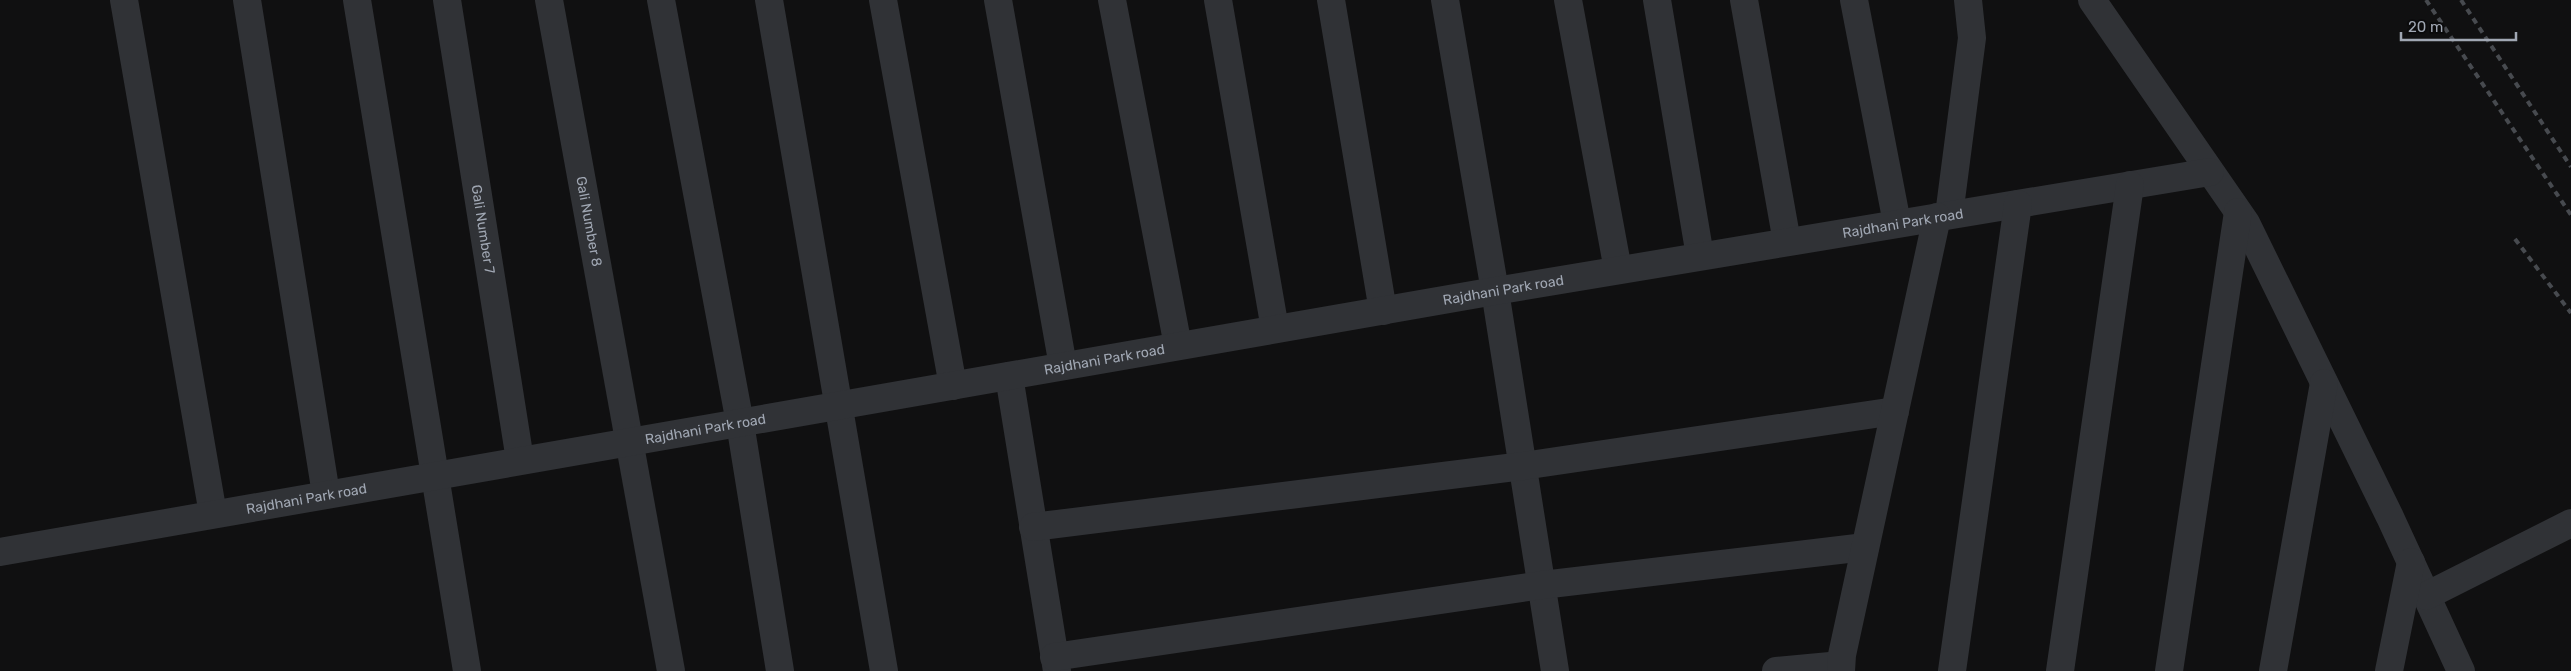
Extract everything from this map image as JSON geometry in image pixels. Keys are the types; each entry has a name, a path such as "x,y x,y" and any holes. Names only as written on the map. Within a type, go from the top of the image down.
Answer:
{"street":[{"path":"124,0 213,514"},
{"path":"248,0 326,494"},
{"path":"357,0 467,671"},
{"name":"Gali Number 7","path":"447,0 520,460"},
{"name":"Gali Number 8","path":"550,0 671,671"},
{"path":"661,0 740,423 780,671"},
{"path":"769,0 884,671"},
{"path":"883,0 953,386"},
{"path":"998,0 1063,366"},
{"path":"1112,0 1178,346"},
{"path":"1218,0 1275,329"},
{"path":"1331,0 1383,311"},
{"path":"1445,0 1495,291 1555,671"},
{"path":"1568,0 1618,270"},
{"path":"1657,0 1700,256"},
{"path":"1744,0 1788,242"},
{"path":"1854,0 1898,224"},
{"path":"1776,671 1841,668 1895,411 1943,216 1972,38 1968,0"},
{"path":"2092,0 2246,223 2411,562 2461,671"},
{"name":"Rajdhani Park road","path":"0,552 1495,291 2210,172"},
{"path":"2060,671 2130,185"},
{"path":"1952,671 2018,204"},
{"path":"2169,671 2238,212"},
{"path":"1009,376 1056,664 1542,585 1866,547"},
{"path":"2273,671 2324,383"},
{"path":"1033,527 1523,466 1895,411"},
{"path":"2426,596 2571,522"},
{"path":"2389,671 2411,562"}],"railway":[{"path":"2426,0 2571,215"},
{"path":"2461,0 2571,167"},
{"path":"2515,239 2571,313"}]}
